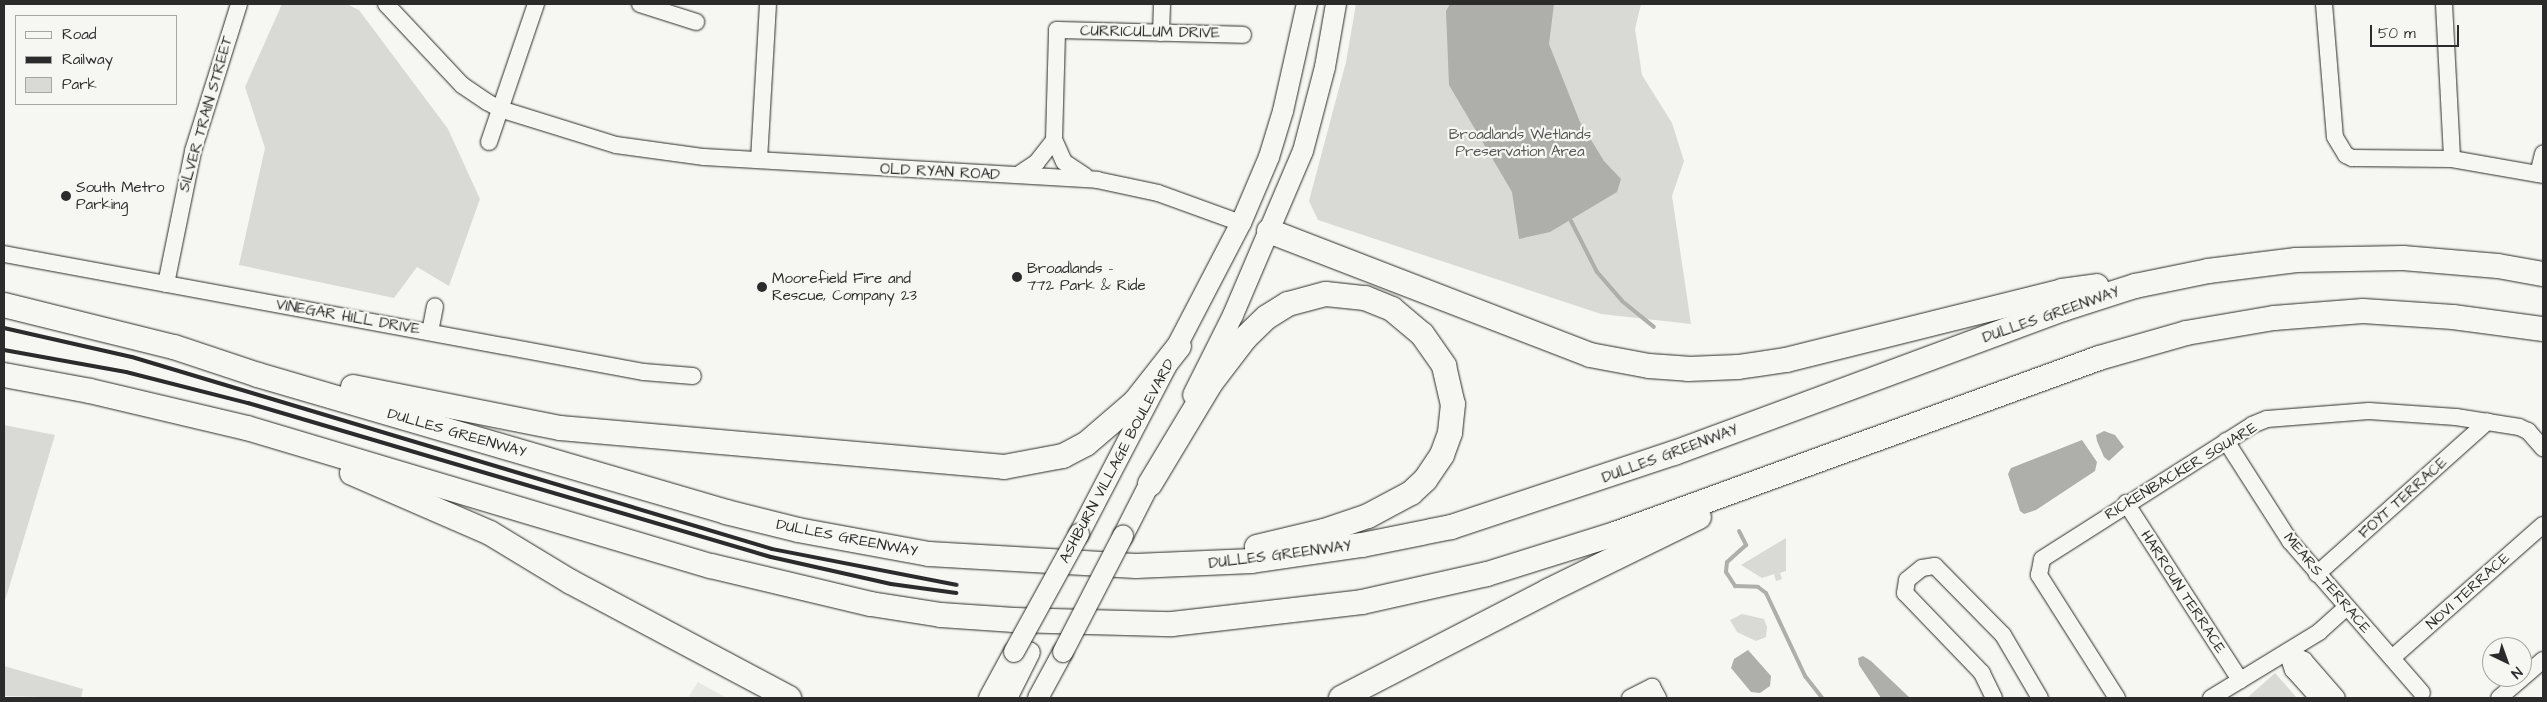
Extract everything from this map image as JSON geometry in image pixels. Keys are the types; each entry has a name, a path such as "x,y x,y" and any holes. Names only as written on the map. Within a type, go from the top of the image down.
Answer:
{"highway":[{"path":"1269,231 1590,355 1649,366 1688,369 1738,367 1786,360 2062,292 2208,271"},
{"name":"DULLES GREENWAY","path":"4,305 174,347 258,375 726,512 798,530 929,554 1136,566 1269,559 1451,527 1674,453 2063,309 2135,286 2208,271 2287,261 2394,258 2451,261 2543,274"},
{"path":"1136,566 1266,546 1324,531 1368,516 1403,498 1429,476 1446,446 1453,404 1444,366 1428,341 1408,320 1375,301 1346,294 1326,294 1288,304 1267,317 1228,359 1150,484"},
{"path":"4,375 90,391 247,428 711,566 871,604 950,615 1125,624 1172,624 1300,611 1362,602 1487,574 1615,534 2128,349 2244,322 2311,314 2393,311 2543,329"},
{"path":"174,347 420,402 560,428 694,442 1004,467 1063,456 1086,444 1135,402 1179,346"},
{"path":"247,428 490,533 572,582 789,698"},
{"path":"1342,698 1548,591 1824,458"}],"main road":[{"name":"ASHBURN VILLAGE BOULEVARD","path":"989,698 1022,652 1085,533 1241,222 1269,157 1283,111 1307,4"},
{"path":"1038,698 1150,484 1233,315 1288,191 1311,124 1336,4"},
{"name":"OLD RYAN ROAD","path":"1241,222 1269,231"},
{"path":"1007,698 1022,652"}],"street":[{"name":"SILVER TRAIN STREET","path":"166,284 192,152 239,4"},
{"name":"OLD RYAN ROAD","path":"386,4 462,85 500,110 616,145 704,157 954,174 1018,175 1097,180 1158,193 1241,222"},
{"path":"489,142 536,4"},
{"path":"640,4 696,22"},
{"path":"760,160 768,4"},
{"path":"1161,33 1162,4"},
{"path":"2324,4 2335,137 2339,148 2352,158 2452,159 2540,174 2543,154"},
{"path":"2444,4 2452,159"},
{"name":"CURRICULUM DRIVE","path":"1054,140 1057,30 1242,35"},
{"path":"1018,175 1037,162 1054,140"},
{"path":"1054,140 1059,154 1069,168 1097,180"},
{"name":"VINEGAR HILL DRIVE","path":"4,254 644,372 693,376"},
{"path":"430,332 435,306"},
{"name":"RICKENBACKER SQUARE","path":"2117,698 2039,575 2042,559 2126,503 2226,441 2267,419 2369,411 2488,421 2519,427 2528,432 2543,448"},
{"name":"FOYT TERRACE","path":"2317,574 2488,421"},
{"name":"MEARS TERRACE","path":"2226,441 2290,541 2346,608 2422,692"},
{"name":"HARROUN TERRACE","path":"2126,503 2240,680"},
{"name":"NOVI TERRACE","path":"2392,658 2543,525"},
{"path":"1994,698 1982,673 1905,593 1908,580 1922,568 1935,566 2003,635 2040,698"},
{"path":"2211,698 2319,632 2346,608"},
{"path":"2287,652 2293,670 2318,698"},
{"path":"2287,652 2304,660 2337,698"},
{"path":"2499,698 2543,660"},
{"path":"1630,698 1652,687 1658,698"}],"shaded area":[{"path":"1450,4 1554,4 1549,44 1580,122 1604,161 1621,179 1617,192 1550,232 1519,239 1512,192 1449,85 1446,11"},
{"path":"2104,431 2115,435 2124,447 2109,461 2104,457 2096,435"},
{"path":"2082,440 2097,462 2095,471 2036,510 2024,514 2020,511 2008,474 2011,468"},
{"path":"1748,650 1771,676 1770,686 1760,693 1751,692 1731,668 1734,659"},
{"path":"1863,656 1871,661 1910,698 1881,698 1859,665 1858,658"},
{"path":"698,682 727,698 688,698"}],"green space":[{"path":"282,4 347,4 359,10 448,129 480,199 449,286 417,267 394,298 239,265 265,148 245,87"},
{"name":"Broadlands Wetlands Preservation Area","path":"1356,4 1641,4 1635,29 1642,75 1672,123 1684,161 1672,196 1691,324 1601,314 1318,220 1309,201 1346,62"},
{"path":"4,425 55,435 4,604"},
{"path":"1786,538 1786,571 1780,573 1782,579 1776,581 1774,574 1762,578 1741,565"},
{"path":"1742,614 1764,619 1767,627 1766,637 1756,641 1737,632 1730,620"},
{"path":"4,666 83,689 81,698 4,696"},
{"path":"2275,673 2297,698 2247,698"}],"waterway":[{"path":"1571,221 1597,272 1622,301 1654,327"},
{"path":"1739,531 1746,545 1727,562 1726,572 1735,586 1758,587 1766,593 1805,676 1822,698"}],"railway":[{"path":"4,328 132,357 772,549 957,585"},
{"path":"4,350 126,372 248,403 771,557 891,584 956,593"}],"place":[{"name":"South Metro Parking","path":"66,196"},
{"name":"Broadlands - 772 Park & Ride","path":"1017,277"},
{"name":"Moorefield Fire and Rescue, Company 23","path":"762,287"}]}
